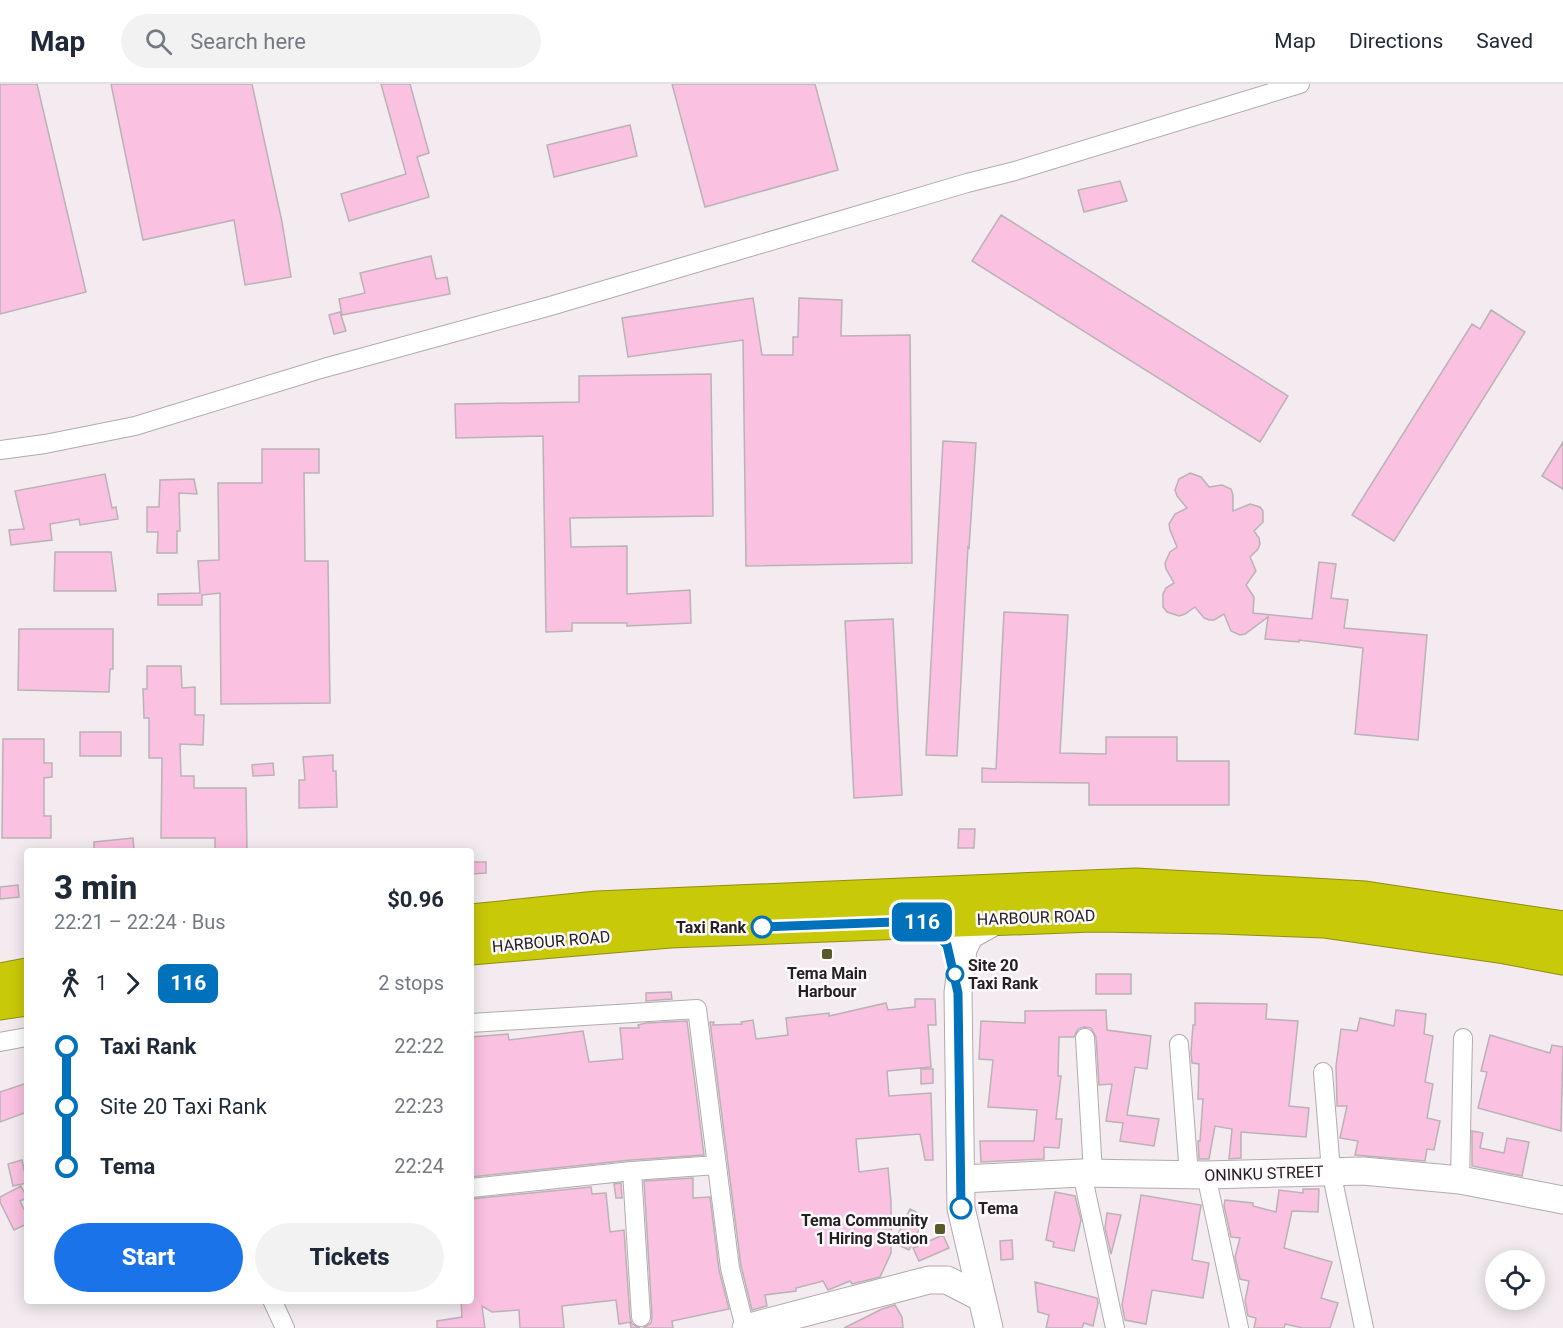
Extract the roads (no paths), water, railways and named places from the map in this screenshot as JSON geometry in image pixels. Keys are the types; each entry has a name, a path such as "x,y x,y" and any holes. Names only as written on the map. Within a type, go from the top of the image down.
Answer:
{"highway":[{"name":"HARBOUR ROAD","path":"474,921 597,908 1136,885 1365,898 1563,928"},
{"name":"HARBOUR ROAD","path":"474,948 670,931 1093,915 1219,916 1324,921 1505,947 1563,958"},
{"path":"0,980 24,976"},
{"path":"0,1003 24,999"}],"street":[{"path":"0,450 45,444 135,426 324,368 559,304 967,183 1015,171 1300,84"},
{"path":"989,1328 961,1208 958,993 963,949 970,935 999,919"},
{"path":"921,921 947,945 958,993"},
{"path":"474,1023 697,1009 730,1268 745,1328 929,1280 946,1280 982,1298"},
{"path":"0,1042 24,1038"},
{"path":"1085,1038 1088,1173 1115,1328"},
{"path":"1460,1180 1463,1038"},
{"path":"1179,1044 1197,1175 1239,1328"},
{"path":"1323,1072 1331,1171 1364,1328"},
{"path":"474,1188 632,1171 717,1165"},
{"path":"632,1171 641,1317"},
{"name":"ONINKU STREET","path":"962,1179 1088,1173 1197,1175 1363,1171 1460,1180 1563,1200"},
{"path":"929,1280 951,1266 970,1245"},
{"path":"274,1304 285,1328"}],"place":[{"name":"Taxi Rank","path":"762,927"},
{"name":"Tema Main Harbour","path":"827,954"},
{"name":"Site 20 Taxi Rank","path":"955,974"},
{"name":"Tema","path":"961,1208"},
{"name":"Tema Community 1 Hiring Station","path":"940,1229"}]}
